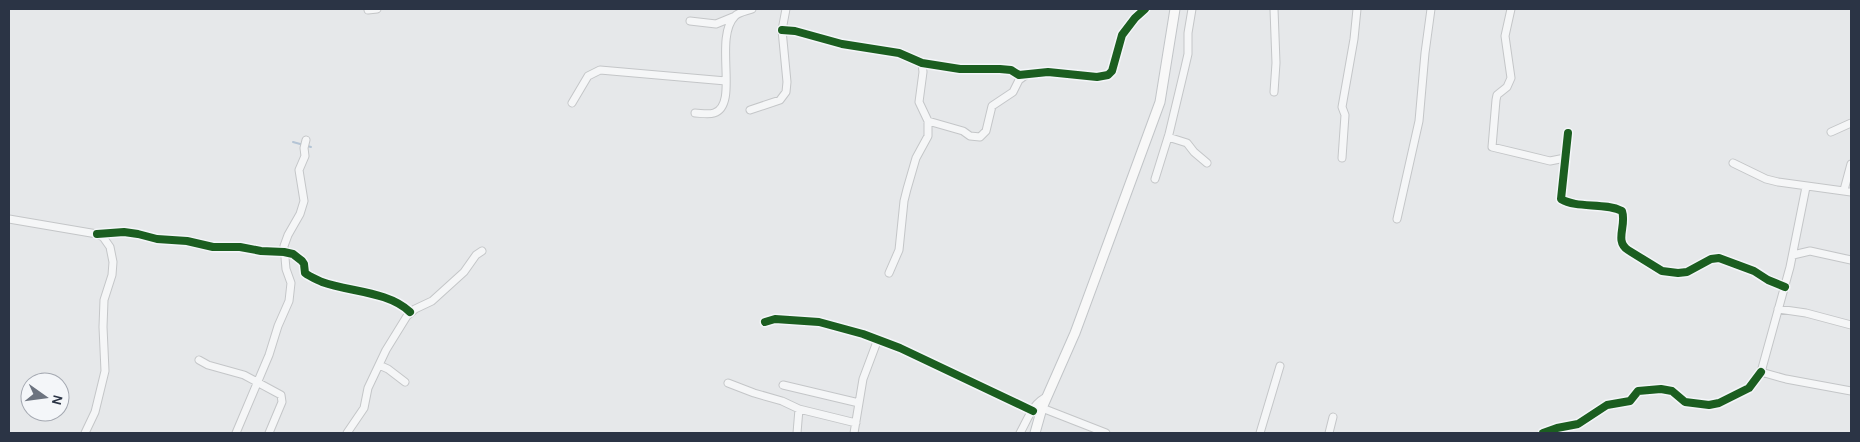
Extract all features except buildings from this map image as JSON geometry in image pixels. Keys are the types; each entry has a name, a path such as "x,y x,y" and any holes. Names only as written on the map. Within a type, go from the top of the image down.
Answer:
{"main road":[{"path":"1034,433 1042,408 1074,333 1160,102 1174,9"}],"street":[{"path":"368,10 377,9"},
{"path":"690,21 716,24 752,9"},
{"path":"750,110 780,100 786,92 787,82 782,30 786,9"},
{"path":"782,30 795,31 842,44 899,54 922,63 960,69 1011,70 1019,75 1048,72 1097,77 1108,75 1112,71 1122,35 1130,23 1145,9"},
{"path":"1154,179 1168,137 1188,54 1188,33 1192,9"},
{"path":"1274,9 1276,63 1274,92"},
{"path":"1342,158 1345,115 1342,107 1354,39 1357,9"},
{"path":"1397,219 1419,121 1431,9"},
{"path":"1511,9 1506,36 1511,78 1507,87 1497,95 1492,147 1550,161 1565,158"},
{"path":"694,113 712,114 721,109 725,99 726,34 735,16"},
{"path":"890,273 899,250 907,189 918,153 928,136 928,121 919,102 923,72 922,63"},
{"path":"572,103 588,76 606,69 670,77 726,80"},
{"path":"928,121 963,131 970,136 980,137 986,131 992,106 1013,92 1020,80 1026,75"},
{"path":"1831,132 1851,123"},
{"path":"1568,133 1561,200 1605,206 1622,211 1621,242 1623,247 1662,271 1687,272 1711,259 1719,258 1754,271 1768,280 1785,287"},
{"path":"1168,137 1187,142 1194,152 1207,163"},
{"path":"236,433 289,301 290,283 284,252 288,235 300,214 304,202 299,170 305,156 306,140"},
{"path":"1733,163 1766,179 1806,187 1848,191 1851,164"},
{"path":"1543,433 1557,428 1577,425 1607,405 1630,401 1638,391 1661,389 1672,391 1685,402 1702,405 1719,403 1749,388 1761,372 1793,255 1806,187"},
{"path":"9,219 97,234 124,232 157,239 187,241 213,247 240,247 261,251 284,252 292,254 302,261 305,273 311,277 340,288 383,298 410,312"},
{"path":"86,433 95,412 105,371 104,300 113,269 110,247 103,237 97,234"},
{"path":"347,433 364,408 368,388 391,339 410,312 432,301 464,272 476,255 482,251"},
{"path":"1793,255 1810,251 1851,260"},
{"path":"1778,309 1806,313 1851,325"},
{"path":"765,322 775,319 819,322 843,328 900,348 1033,411"},
{"path":"854,433 863,379 878,340"},
{"path":"199,360 215,367 234,371 279,393 283,397 269,433"},
{"path":"379,365 388,369 405,382"},
{"path":"1260,433 1280,366"},
{"path":"1761,372 1786,379 1851,391"},
{"path":"728,383 782,401 799,409 856,423"},
{"path":"783,385 859,403"},
{"path":"1020,433 1040,401 1047,397"},
{"path":"1042,408 1106,433"},
{"path":"797,433 799,409"},
{"path":"1329,433 1333,417"}],"waterway":[{"path":"293,142 311,147"}],"cycle path":[{"path":"782,30 795,31 842,44 899,53 922,63 960,69 1011,70 1019,75 1048,72 1097,77 1108,75 1112,71 1122,35 1135,18 1145,9"},
{"path":"1568,133 1561,199 1575,204 1615,208 1622,211 1621,237 1624,246 1628,250 1662,271 1678,273 1687,272 1711,259 1719,258 1754,271 1768,280 1785,287"},
{"path":"97,234 124,232 157,239 187,241 213,247 240,247 293,254 304,264 305,273 313,278 333,285 380,296 401,305 410,312"},
{"path":"765,322 775,319 819,322 863,334 900,348 1033,411"},
{"path":"1543,433 1578,424 1607,405 1630,401 1638,391 1661,389 1672,391 1685,402 1709,405 1719,403 1749,388 1761,372"}]}
